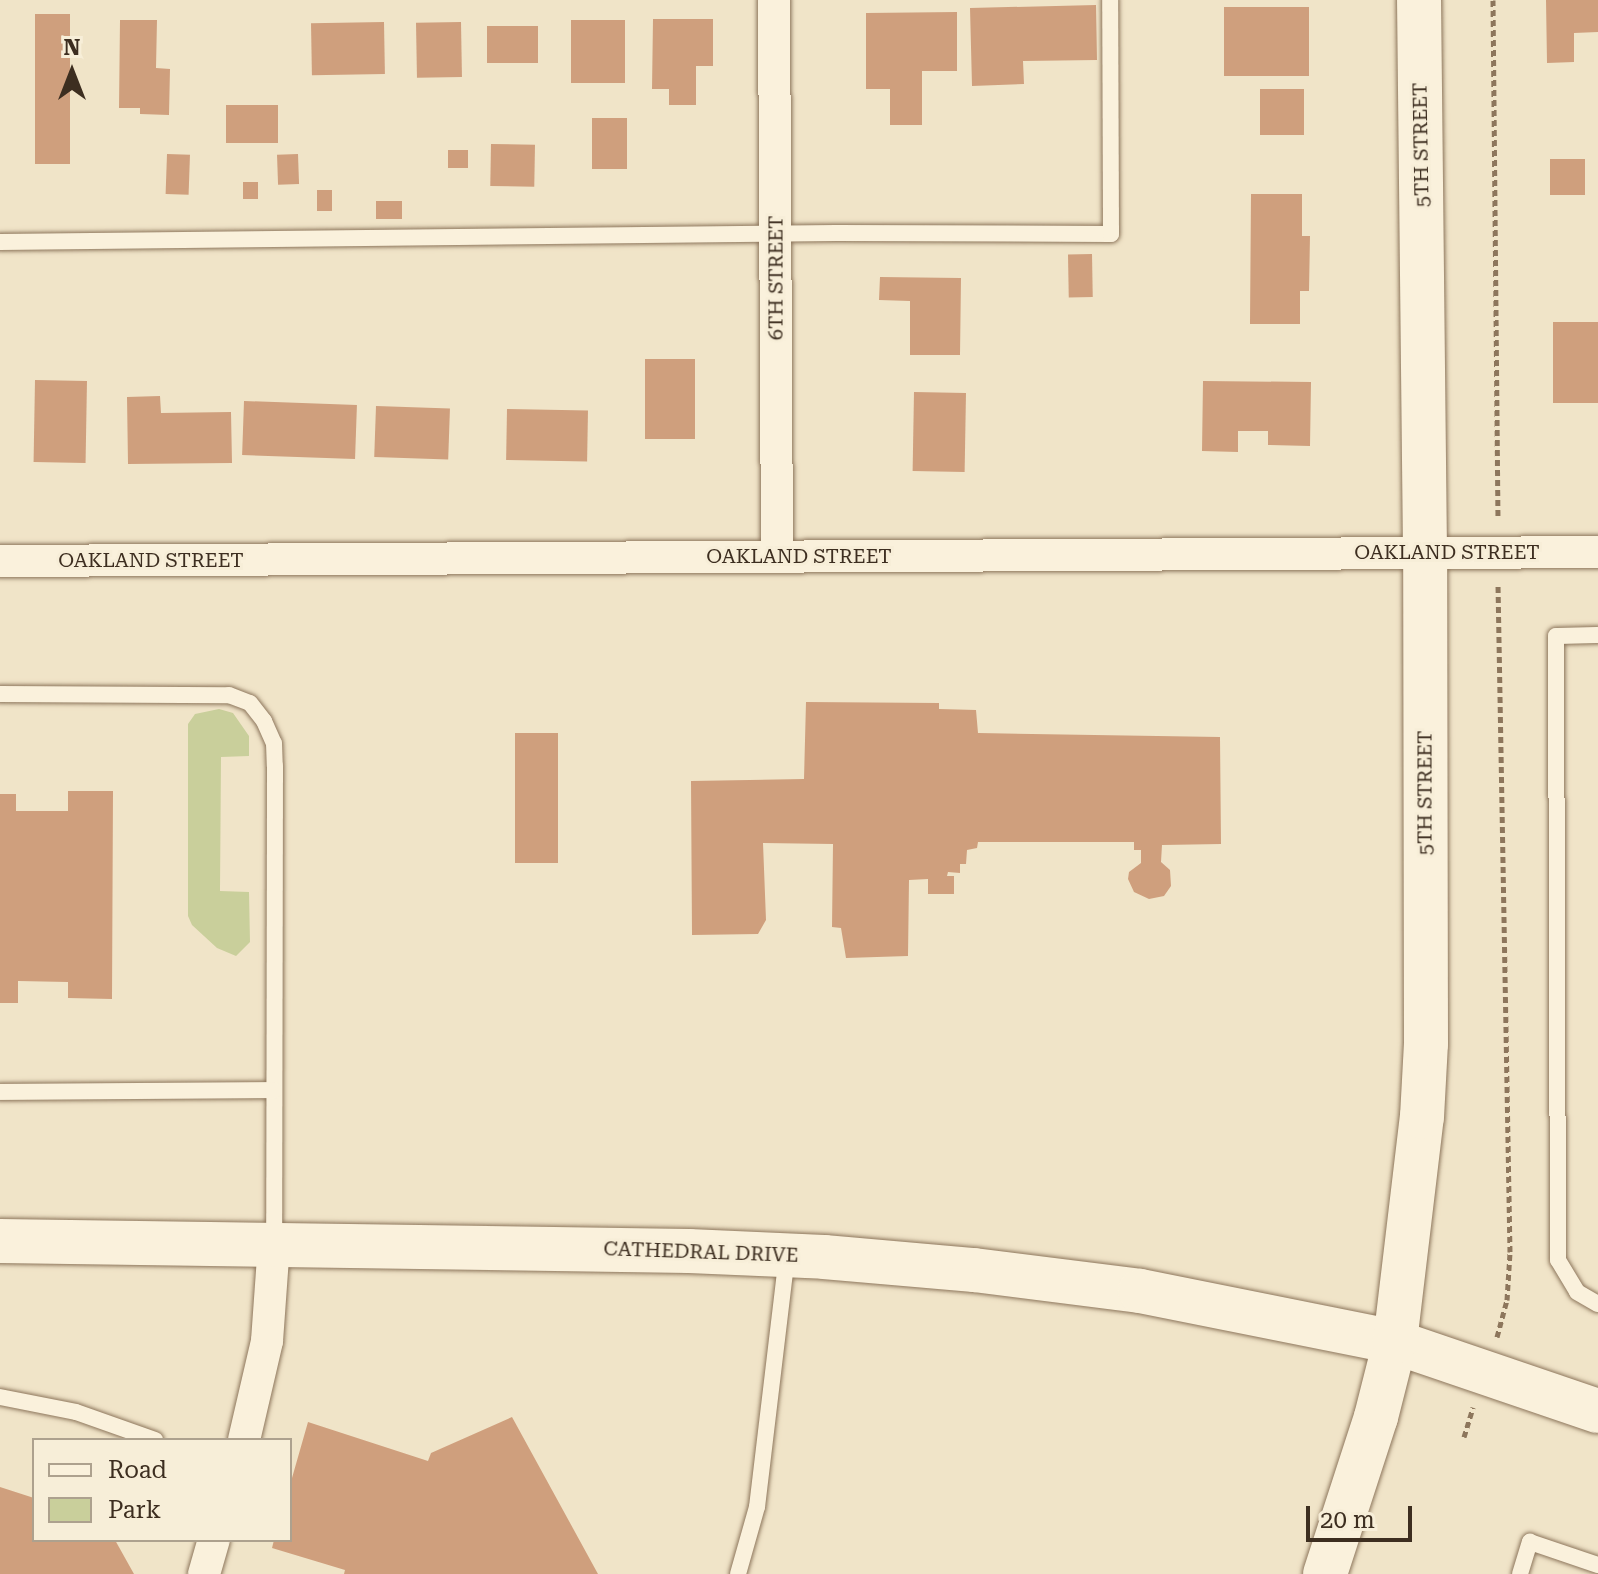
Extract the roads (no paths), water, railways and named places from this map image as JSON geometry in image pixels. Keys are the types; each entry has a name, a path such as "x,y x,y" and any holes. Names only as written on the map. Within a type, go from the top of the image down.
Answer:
{"main road":[{"name":"5TH STREET","path":"1325,1574 1376,1417 1395,1342 1414,1202 1426,1044 1419,0"},
{"name":"CATHEDRAL DRIVE","path":"0,1241 274,1243 788,1255 974,1270 1125,1289 1395,1342 1598,1411"}],"street":[{"name":"6TH STREET","path":"774,0 777,556"},
{"name":"OAKLAND STREET","path":"0,561 1598,552"},
{"path":"244,1438 267,1341 274,1243"},
{"path":"204,1574 213,1542"}],"lane":[{"path":"0,242 776,234 1111,234 1110,0"},
{"path":"1598,635 1556,636 1558,1260 1577,1292 1598,1304"},
{"path":"0,694 229,695 250,703 264,721 274,743 275,766 274,1243"},
{"path":"0,1092 274,1090"},
{"path":"738,1574 757,1507 788,1255"},
{"path":"0,1397 76,1412 149,1438"},
{"path":"1520,1574 1530,1542 1598,1565"}]}
